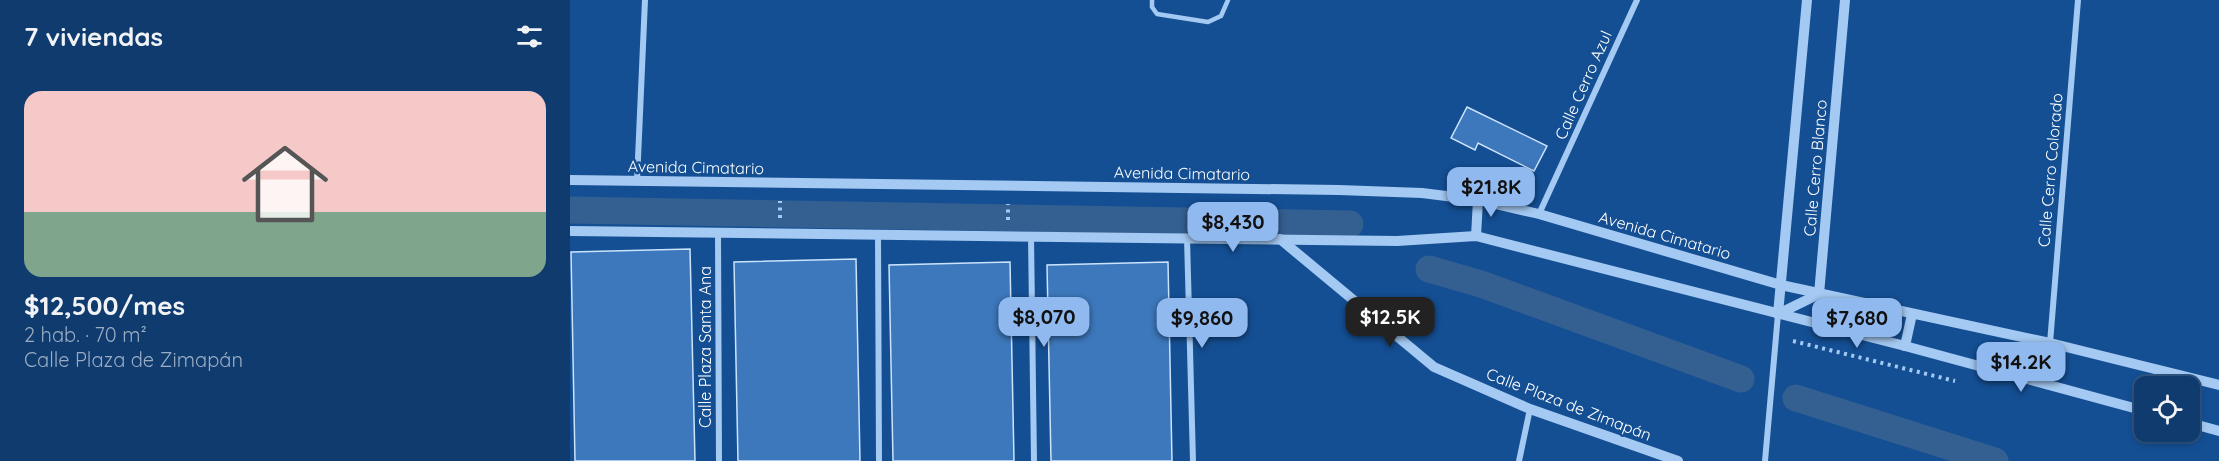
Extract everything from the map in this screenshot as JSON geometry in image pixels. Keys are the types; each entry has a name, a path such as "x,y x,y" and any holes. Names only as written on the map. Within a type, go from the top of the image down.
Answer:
{"street":[{"path":"637,181 645,0"},
{"name":"Calle Cerro Azul","path":"1539,214 1637,0"},
{"name":"Calle Cerro Blanco","path":"1765,461 1807,0"},
{"name":"Calle Cerro Blanco","path":"1819,294 1845,0"},
{"name":"Calle Cerro Colorado","path":"2050,343 2078,0"},
{"name":"Avenida Cimatario","path":"570,180 1422,193 1478,200 1539,214 1781,285 2050,343 2219,385"},
{"path":"1476,236 1478,200"},
{"path":"570,231 1397,240 1476,236 1905,346 2134,408"},
{"name":"Calle Plaza Santa Ana","path":"718,232 719,461"},
{"path":"878,234 879,461"},
{"path":"1031,236 1034,461"},
{"path":"1187,238 1192,461"},
{"name":"Calle Plaza de Zimapán","path":"1280,239 1434,367 1530,409 1678,461"},
{"path":"1778,314 1819,294"},
{"path":"1905,346 1912,314"},
{"path":"1519,461 1530,409"},
{"path":"2200,426 2219,431"}],"lane":[{"path":"1152,0 1152,7 1157,14 1208,22 1221,16 1228,0"}],"path":[{"path":"780,200 780,221"},
{"path":"1008,203 1008,225"}],"building":[{"path":"1467,107 1547,146 1534,171 1478,143 1475,150 1451,138"},
{"path":"690,249 695,461 575,461 571,252"},
{"path":"856,259 860,461 738,461 734,262"},
{"path":"1010,262 1014,461 893,461 889,265"},
{"path":"1168,262 1172,461 1051,461 1047,265"}],"waterway":[{"path":"570,210 1350,224"},
{"path":"1429,269 1481,284 1741,379"},
{"path":"1796,398 1995,461"}]}
